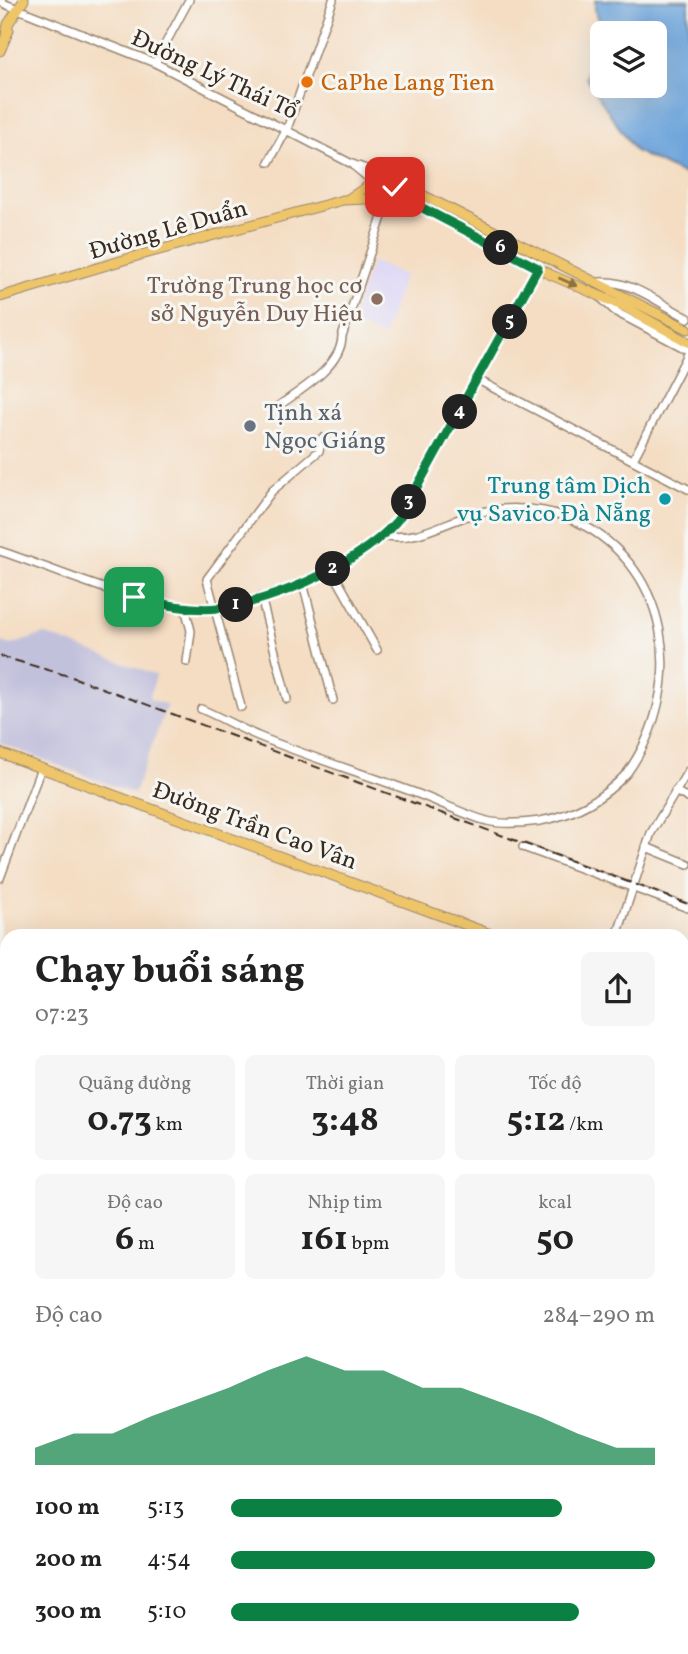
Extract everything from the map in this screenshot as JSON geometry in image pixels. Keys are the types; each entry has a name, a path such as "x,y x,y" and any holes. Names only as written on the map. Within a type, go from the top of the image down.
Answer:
{"main road":[{"path":"0,51 10,23 24,0"},
{"path":"392,179 395,191 386,199 373,194 372,182 381,174 392,179 491,231 600,282 688,329"},
{"name":"Đường Lê Duẩn","path":"346,200 372,182"},
{"name":"Đường Lê Duẩn","path":"0,298 137,256 346,200 386,199 411,202 688,342"},
{"name":"Đường Trần Cao Vân","path":"0,753 477,929"}],"street":[{"path":"155,63 189,0"},
{"path":"269,162 287,129 333,0"},
{"name":"Đường Lý Thái Tổ","path":"0,2 155,63 352,164 381,174"},
{"name":"Đường Lý Thái Tổ","path":"352,164 372,182"},
{"path":"277,407 331,363 341,350 342,337 386,199"},
{"path":"0,551 134,597 184,607 218,608 303,583 332,570 386,536 402,514 538,268"},
{"path":"600,282 613,281 626,286 688,318"},
{"path":"598,296 616,312 688,352 633,460"},
{"path":"478,380 688,489"},
{"path":"241,707 218,608 207,579 272,491 319,451 322,438"},
{"path":"201,709 261,737 492,822 527,822 559,816 588,805 617,783 655,736 665,712 671,679 670,645 663,619 651,590 632,562 578,523 558,514 527,510 479,512 415,537 386,536"},
{"path":"332,570 377,650"},
{"path":"303,583 333,700"},
{"path":"261,597 287,699"},
{"path":"184,607 191,631 187,662"},
{"path":"0,878 41,768"},
{"path":"619,929 646,847 688,771"},
{"path":"675,791 688,798"},
{"path":"523,847 688,908"},
{"path":"646,847 688,864"}],"shaded area":[{"name":"Trường Trung học cơ sở Nguyễn Duy Hiệu","path":"372,262 404,275 383,337 350,323"},
{"path":"44,634 156,675 149,699 167,705 134,794 0,743 0,641 11,645"}],"water":[{"path":"595,0 688,0 688,177 635,151 599,98 667,98 667,21 600,21 595,10"},
{"path":"590,62 590,84 586,78"}],"railway":[{"path":"0,656 72,677 688,904"}],"place":[{"name":"CaPhe Lang Tien","path":"307,82"},
{"name":"Trường Trung học cơ sở Nguyễn Duy Hiệu","path":"377,299"},
{"name":"Tịnh xá Ngọc Giáng","path":"250,426"},
{"name":"Trung tâm Dịch vụ Savico Đà Nẵng","path":"665,499"}],"route":[{"path":"134,597 184,607 218,608 248,602 332,570 363,552 394,527 474,388 538,268 411,202 390,198 395,187"}]}
